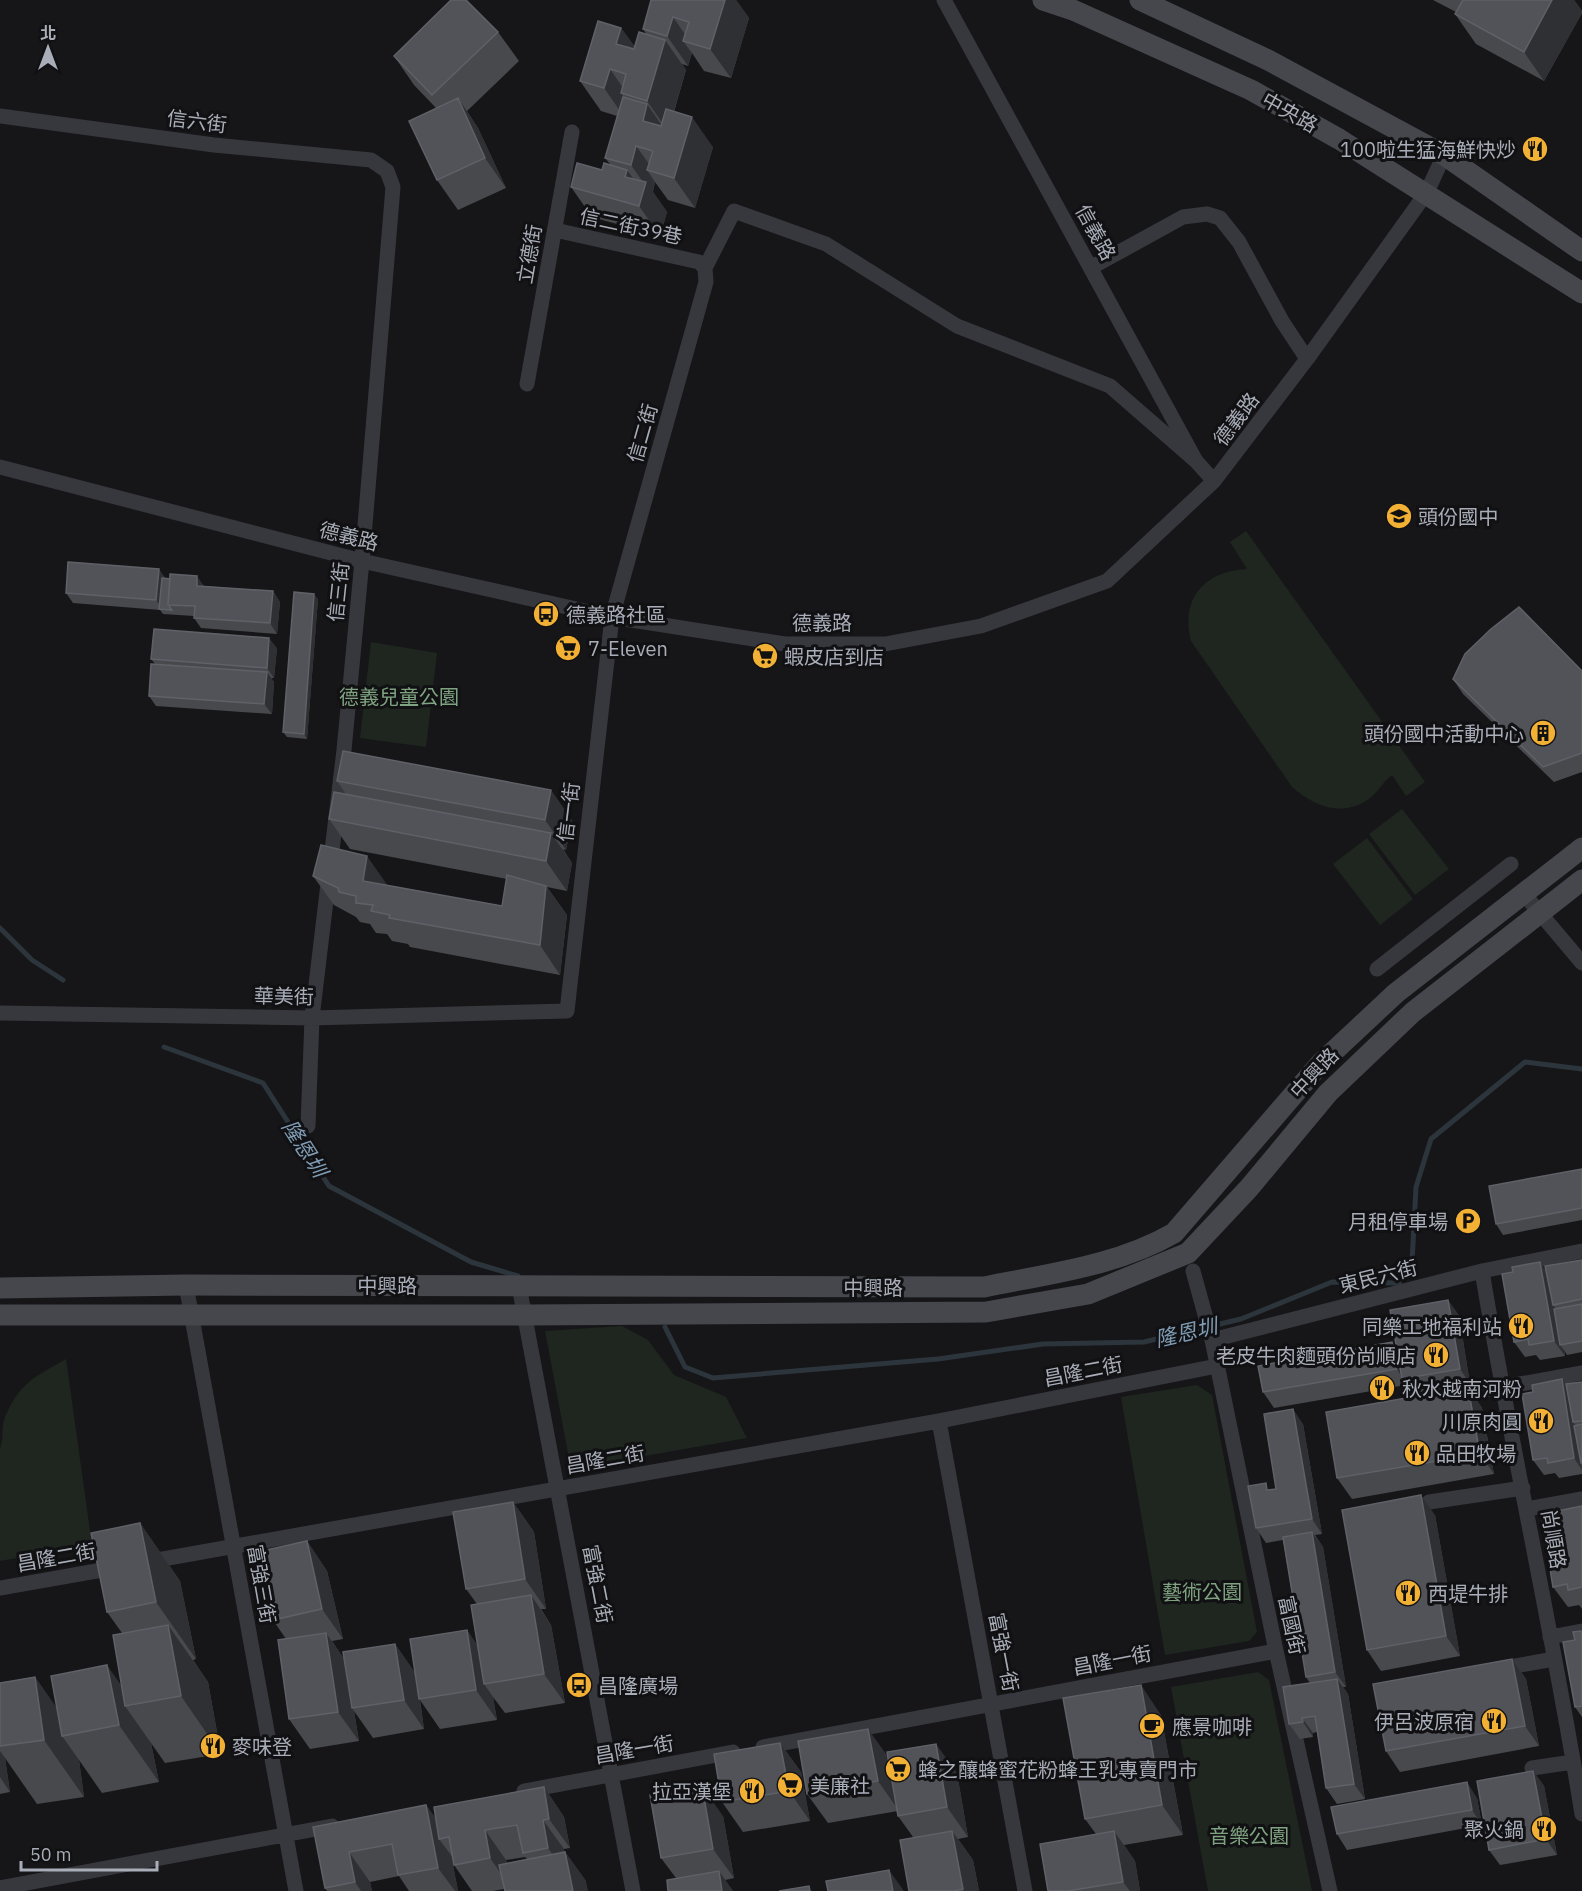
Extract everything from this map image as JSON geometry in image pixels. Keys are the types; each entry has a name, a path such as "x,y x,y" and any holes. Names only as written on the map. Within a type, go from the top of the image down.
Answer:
{"street":[{"name":"信義路","path":"944,0 1196,461 1214,482"},
{"name":"中央路","path":"1043,0 1075,5 1251,90 1340,139 1428,192 1582,293"},
{"name":"中央路","path":"1140,0 1268,60 1444,155 1582,251"},
{"name":"信六街","path":"0,116 214,144 371,160 387,171"},
{"name":"立德街","path":"527,384 572,132"},
{"name":"德義路","path":"0,467 362,561 612,617 785,644 885,644 981,626 1107,581 1214,482 1428,192 1444,155"},
{"name":"信三街","path":"308,1126 312,1018 344,750 393,187 387,171"},
{"path":"702,265 734,211 826,244 957,326 1110,386 1196,461"},
{"path":"1092,267 1183,217 1207,214 1220,218 1239,242 1277,312 1307,359"},
{"name":"信二街39巷","path":"555,230 702,265"},
{"name":"信二街","path":"612,617 706,282 702,265"},
{"name":"信一街","path":"567,1011 612,617"},
{"name":"中興路","path":"0,1288 186,1285 984,1287 1083,1267 1151,1245 1174,1233 1320,1064 1396,993 1582,848"},
{"path":"1377,969 1511,864"},
{"name":"中興路","path":"0,1315 190,1313 526,1316 986,1312 1088,1294 1188,1253 1249,1188 1328,1093 1413,1011 1582,880"},
{"path":"1524,894 1582,963"},
{"name":"華美街","path":"0,1013 312,1018 567,1011"},
{"name":"東民六街","path":"1211,1337 1482,1271 1582,1251"},
{"path":"1193,1271 1217,1366"},
{"name":"尚順路","path":"1482,1271 1501,1389 1523,1488 1554,1659 1576,1763 1582,1814"},
{"name":"富強三街","path":"186,1285 296,1891"},
{"name":"富強二街","path":"519,1286 613,1775 633,1891"},
{"name":"昌隆二街","path":"0,1588 939,1421 1217,1366"},
{"name":"富國街","path":"1217,1366 1276,1651 1330,1891"},
{"path":"1438,1398 1501,1389 1582,1373"},
{"name":"富強一街","path":"939,1421 1025,1891"},
{"path":"1430,1502 1523,1488"},
{"path":"1527,1509 1582,1499"},
{"path":"1550,1637 1582,1631"},
{"name":"昌隆一街","path":"508,1794 1276,1651"},
{"path":"1481,1672 1554,1659"},
{"path":"1532,1768 1576,1763"},
{"path":"0,1888 345,1824"}],"green space":[{"path":"1246,531 1425,782 1406,796 1392,775 1369,799 1349,808 1329,807 1301,794 1292,787 1191,641 1189,612 1199,590 1219,575 1247,569 1230,542"},
{"name":"德義兒童公園","path":"371,642 437,653 426,747 360,738"},
{"path":"1402,809 1449,869 1415,895 1369,834"},
{"path":"1367,838 1413,899 1380,925 1333,864"},
{"path":"622,1326 648,1340 674,1375 726,1397 747,1438 571,1469 545,1331"},
{"path":"66,1359 92,1545 0,1561 0,1449 4,1421 16,1396 23,1388 37,1376"},
{"name":"藝術公園","path":"1197,1385 1212,1395 1257,1632 1249,1641 1165,1655 1121,1397"},
{"name":"音樂公園","path":"1258,1672 1269,1680 1312,1891 1208,1891 1171,1687"}],"building":[{"path":"451,0 466,0 498,32 432,95 394,56"},
{"path":"651,0 725,0 710,49 683,41 689,22 673,17 667,36 643,29"},
{"path":"1463,0 1552,0 1524,52 1455,14"},
{"path":"598,21 621,28 616,44 634,49 639,32 665,40 647,101 621,93 626,74 610,69 604,88 580,81"},
{"path":"623,97 647,104 643,121 661,126 666,109 692,117 674,178 647,170 653,151 636,146 631,165 605,158"},
{"path":"458,98 485,158 437,180 409,121"},
{"path":"577,163 602,170 604,163 627,170 625,177 646,182 639,206 571,187"},
{"path":"68,562 159,569 156,600 66,593"},
{"path":"170,574 197,576 197,586 273,591 270,623 194,618 195,606 168,605"},
{"path":"162,578 170,579 168,605 172,610 159,609"},
{"path":"294,592 314,594 304,734 283,732"},
{"name":"頭份國中活動中心","path":"1519,607 1582,671 1582,753 1543,767 1453,679 1465,654"},
{"path":"154,629 269,638 267,668 151,659"},
{"path":"151,664 267,672 264,704 149,696"},
{"path":"343,751 551,790 545,820 337,781"},
{"path":"334,792 551,833 546,861 329,819"},
{"path":"321,845 367,856 363,881 502,906 507,875 546,886 540,945 389,918 390,915 371,911 373,905 356,903 356,896 339,892 338,888 313,876"},
{"path":"1582,1169 1582,1208 1496,1224 1489,1186"},
{"path":"1582,1260 1582,1299 1553,1305 1545,1266"},
{"path":"1540,1262 1554,1341 1529,1345 1528,1339 1514,1342 1502,1274 1513,1272 1512,1267"},
{"name":"老皮牛肉麵頭份尚順店","path":"1448,1300 1460,1369 1402,1379 1390,1310"},
{"path":"1582,1304 1582,1341 1560,1345 1554,1309"},
{"path":"1392,1342 1397,1369 1263,1392 1258,1366"},
{"path":"1562,1379 1574,1458 1548,1463 1547,1458 1533,1460 1522,1394 1533,1392 1532,1385"},
{"path":"1582,1382 1582,1421 1573,1422 1566,1384"},
{"name":"品田牧場","path":"1468,1387 1480,1454 1337,1478 1326,1412"},
{"path":"1293,1409 1312,1519 1256,1528 1248,1486 1266,1483 1267,1490 1276,1489 1264,1414"},
{"path":"1582,1424 1582,1462 1581,1463 1574,1426"},
{"name":"西堤牛排","path":"1421,1495 1446,1636 1367,1650 1342,1510"},
{"path":"513,1502 525,1579 466,1589 453,1512"},
{"path":"1582,1506 1582,1587 1568,1590 1567,1584 1553,1587 1542,1521 1553,1519 1552,1512"},
{"path":"140,1523 156,1602 107,1612 91,1533"},
{"path":"1312,1532 1335,1672 1306,1677 1283,1537"},
{"path":"307,1541 322,1609 273,1620 257,1552"},
{"path":"531,1595 544,1674 484,1684 471,1605"},
{"path":"168,1625 181,1696 125,1706 113,1635"},
{"path":"467,1630 476,1690 419,1699 410,1639"},
{"path":"1582,1631 1582,1706 1575,1707 1563,1642 1575,1640 1573,1632"},
{"path":"326,1633 338,1712 289,1719 278,1640"},
{"path":"395,1644 404,1700 352,1708 343,1652"},
{"path":"1512,1659 1525,1726 1386,1751 1373,1684"},
{"path":"107,1665 119,1725 62,1736 51,1676"},
{"path":"35,1677 44,1740 0,1746 0,1683"},
{"path":"1337,1679 1354,1784 1326,1788 1315,1716 1302,1718 1303,1722 1289,1724 1283,1687"},
{"path":"1141,1685 1162,1805 1085,1819 1063,1698"},
{"path":"868,1729 878,1781 807,1794 798,1741"},
{"path":"780,1743 789,1791 722,1802 714,1754"},
{"path":"936,1744 947,1807 898,1816 887,1752"},
{"path":"1533,1771 1546,1839 1489,1850 1477,1781"},
{"path":"1467,1782 1472,1810 1337,1834 1331,1807"},
{"path":"702,1786 713,1849 661,1858 650,1795"},
{"path":"544,1787 549,1819 543,1820 548,1848 523,1853 517,1825 485,1830 490,1858 454,1865 449,1837 439,1839 434,1807"},
{"path":"426,1805 438,1868 398,1875 392,1844 349,1852 355,1882 325,1888 313,1827"},
{"path":"952,1831 963,1889 909,1891 900,1840"},
{"path":"1114,1831 1123,1882 1068,1891 1048,1891 1040,1844"},
{"path":"565,1852 573,1891 505,1891 499,1865"},
{"path":"889,1870 893,1891 828,1891 826,1881"},
{"path":"719,1871 722,1891 668,1891 667,1880"},
{"path":"809,1886 810,1891 779,1891"}],"waterway":[{"name":"隆恩圳","path":"0,928 32,960 63,980"},
{"name":"隆恩圳","path":"164,1047 263,1083 329,1186 471,1262 518,1276"},
{"name":"隆恩圳","path":"665,1327 685,1367 713,1378 938,1359 1043,1344 1144,1342 1241,1319 1332,1282 1399,1283 1412,1262 1416,1187 1431,1139 1525,1062 1582,1069"}],"place":[{"name":"100啦生猛海鮮快炒","path":"1535,149"},
{"name":"頭份國中","path":"1399,516"},
{"name":"德義路社區","path":"546,614"},
{"name":"7-Eleven","path":"568,648"},
{"name":"蝦皮店到店","path":"765,656"},
{"name":"頭份國中活動中心","path":"1543,733"},
{"name":"月租停車場","path":"1468,1221"},
{"name":"同樂工地福利站","path":"1521,1326"},
{"name":"老皮牛肉麵頭份尚順店","path":"1436,1355"},
{"name":"秋水越南河粉","path":"1382,1388"},
{"name":"川原肉圓","path":"1541,1421"},
{"name":"品田牧場","path":"1417,1453"},
{"name":"西堤牛排","path":"1408,1593"},
{"name":"昌隆廣場","path":"579,1685"},
{"name":"伊呂波原宿","path":"1494,1721"},
{"name":"應景咖啡","path":"1152,1726"},
{"name":"麥味登","path":"213,1746"},
{"name":"蜂之釀蜂蜜花粉蜂王乳專賣門市","path":"898,1769"},
{"name":"美廉社","path":"790,1785"},
{"name":"拉亞漢堡","path":"752,1791"},
{"name":"聚火鍋","path":"1544,1829"}]}
